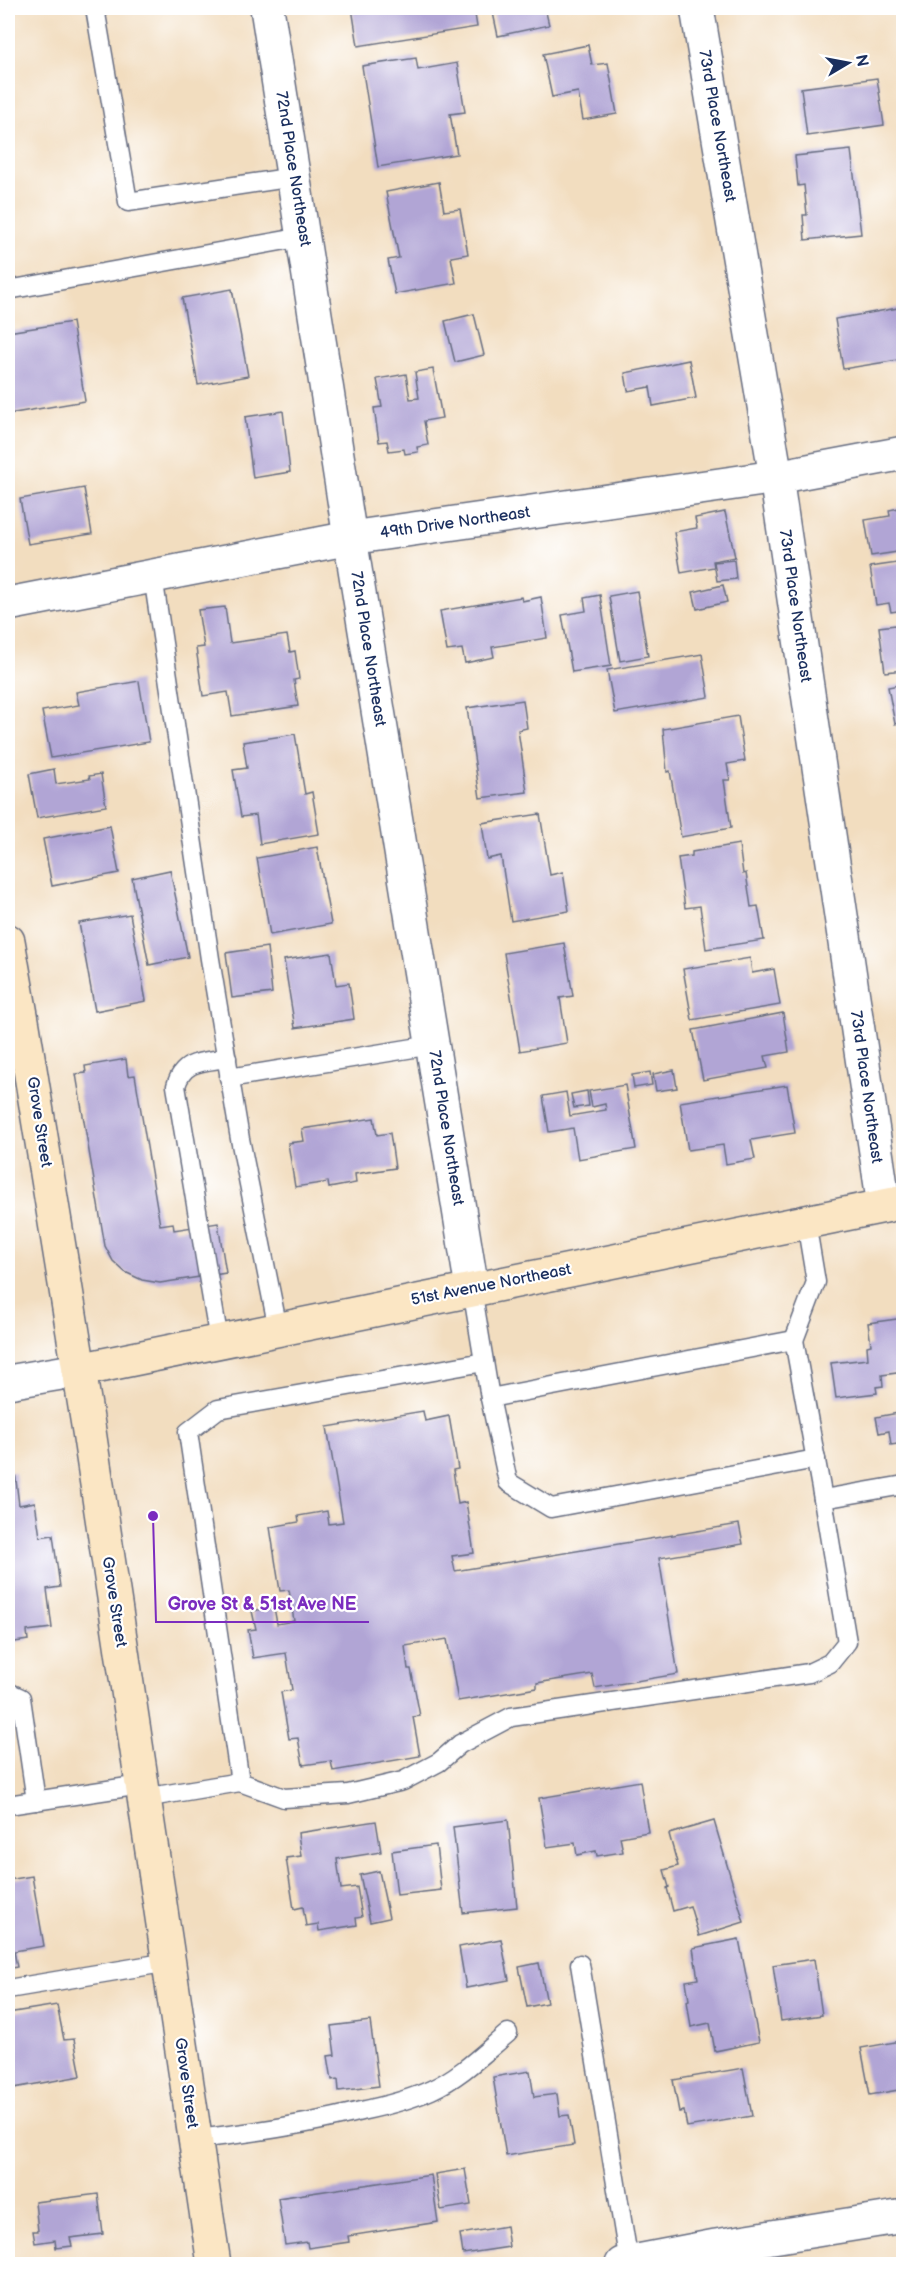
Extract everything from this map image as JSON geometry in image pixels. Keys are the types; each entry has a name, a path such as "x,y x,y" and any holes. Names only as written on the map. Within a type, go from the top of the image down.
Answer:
{"street":[{"name":"72nd Place Northeast","path":"267,8 472,1289"},
{"name":"73rd Place Northeast","path":"697,8 894,1204"},
{"name":"49th Drive Northeast","path":"8,604 350,538 776,477 903,453"},
{"name":"Grove Street","path":"8,941 24,1026 79,1370 214,2265"},
{"name":"51st Avenue Northeast","path":"79,1370 894,1204"},
{"path":"8,1382 79,1370"},
{"path":"625,2264 718,2255 903,2216"}],"lane":[{"path":"94,8 128,202 294,177"},
{"path":"8,290 303,237"},
{"path":"153,576 226,1058 278,1329"},
{"path":"230,1078 432,1045"},
{"path":"219,1341 176,1086 178,1078 189,1065 226,1058"},
{"path":"8,1805 240,1782 284,1798 348,1794 403,1781 439,1762 460,1744 511,1717 809,1673 830,1663 847,1642 794,1340 816,1282 806,1222"},
{"path":"472,1289 490,1398 508,1482 551,1508 816,1459"},
{"path":"490,1398 794,1340"},
{"path":"240,1782 188,1432 218,1409 484,1362"},
{"path":"823,1499 903,1485"},
{"path":"8,1692 21,1698 36,1801"},
{"path":"8,1989 169,1962"},
{"path":"580,1964 625,2264"},
{"path":"195,2139 262,2132 397,2103 432,2090 465,2069 508,2033"}],"building":[{"path":"352,8 474,8 477,27 358,46"},
{"path":"492,8 545,8 549,25 498,36"},
{"path":"588,45 592,65 608,63 617,114 583,120 578,92 552,97 543,54"},
{"path":"416,58 418,70 457,63 465,112 450,114 457,154 378,167 362,66"},
{"path":"877,78 884,125 807,136 801,88"},
{"path":"851,150 861,234 805,240 803,215 807,215 804,185 798,186 795,156"},
{"path":"439,182 444,211 460,209 468,254 451,257 456,283 395,294 388,260 399,258 386,192"},
{"path":"232,289 248,376 198,385 182,298"},
{"path":"904,307 904,359 843,369 835,319"},
{"path":"474,314 484,355 455,362 445,321"},
{"path":"72,322 85,401 8,414 8,332"},
{"path":"689,360 696,398 653,406 650,387 628,391 625,373"},
{"path":"433,369 442,418 424,421 428,445 417,447 418,452 405,454 404,449 389,451 387,441 379,442 374,408 382,407 377,379 406,374 410,399 419,398 415,372"},
{"path":"283,411 290,472 253,478 245,417"},
{"path":"84,488 92,534 28,544 20,499"},
{"path":"904,507 904,551 871,556 865,520 890,516 889,510"},
{"path":"725,512 735,557 713,561 714,567 681,573 674,532 697,528 695,518"},
{"path":"734,560 736,579 717,581 714,562"},
{"path":"904,562 904,610 891,612 889,603 876,605 870,567"},
{"path":"723,585 727,602 697,609 693,592"},
{"path":"637,591 648,656 620,661 609,596"},
{"path":"600,595 611,666 572,672 562,615 586,611 584,598"},
{"path":"521,597 522,601 541,597 547,638 492,647 494,657 465,663 462,649 447,651 440,611"},
{"path":"225,607 230,643 287,635 290,652 295,651 299,679 294,680 298,706 232,716 228,692 203,696 196,648 204,647 198,610"},
{"path":"904,624 904,670 885,672 879,627"},
{"path":"702,654 709,697 615,713 607,670"},
{"path":"139,681 149,742 51,758 42,711 79,705 76,692"},
{"path":"904,684 904,723 895,724 888,687"},
{"path":"523,700 527,728 518,730 527,792 480,798 467,708"},
{"path":"738,716 745,761 727,764 730,780 724,780 731,828 681,837 670,771 667,772 663,729"},
{"path":"295,734 305,794 312,792 319,834 260,844 256,815 241,817 233,770 247,768 243,742"},
{"path":"54,769 56,784 90,779 89,776 101,774 106,806 37,818 29,774"},
{"path":"540,814 550,875 563,872 569,911 511,921 501,856 487,859 482,823"},
{"path":"110,826 119,873 52,886 43,839"},
{"path":"739,844 751,907 758,906 764,940 706,949 700,906 685,908 678,858 692,856 692,852"},
{"path":"317,847 331,924 270,935 257,858"},
{"path":"170,870 188,957 149,965 132,878"},
{"path":"130,914 146,1001 95,1011 79,923"},
{"path":"564,943 573,996 560,998 567,1043 520,1051 504,953"},
{"path":"267,947 272,993 232,998 226,953"},
{"path":"331,953 336,985 349,983 354,1019 295,1028 284,960"},
{"path":"750,958 752,973 774,969 780,1005 692,1020 683,969"},
{"path":"783,1013 789,1052 765,1056 768,1068 703,1080 693,1030"},
{"path":"126,1059 128,1076 135,1075 160,1225 173,1223 174,1230 218,1223 226,1273 160,1283 142,1280 125,1272 113,1261 105,1246 76,1074 86,1073 85,1066"},
{"path":"674,1070 677,1088 656,1091 653,1074"},
{"path":"650,1072 652,1085 634,1088 632,1075"},
{"path":"625,1085 636,1149 578,1159 573,1128 549,1132 543,1096 566,1092 570,1116 606,1110 605,1104 592,1107 589,1091"},
{"path":"787,1085 795,1133 751,1140 755,1159 726,1164 723,1145 688,1150 680,1102"},
{"path":"587,1091 589,1106 574,1108 571,1094"},
{"path":"374,1118 377,1135 390,1133 395,1168 355,1174 356,1183 329,1188 328,1182 295,1187 288,1143 304,1141 302,1129"},
{"path":"904,1318 904,1372 882,1375 883,1386 876,1387 877,1393 836,1398 831,1363 868,1359 867,1346 871,1345 868,1323"},
{"path":"423,1411 425,1421 449,1416 458,1469 453,1470 458,1504 466,1502 474,1553 452,1556 455,1571 739,1524 743,1544 659,1558 678,1674 595,1688 592,1674 537,1683 537,1688 458,1701 447,1639 405,1646 408,1669 411,1669 420,1716 413,1717 420,1756 333,1771 331,1761 303,1765 298,1738 289,1739 281,1692 292,1690 286,1653 253,1658 248,1630 256,1629 252,1611 274,1607 277,1624 294,1621 289,1590 280,1591 270,1527 299,1522 298,1516 327,1511 329,1524 343,1522 327,1427"},
{"path":"904,1412 904,1443 891,1445 889,1431 879,1433 876,1417"},
{"path":"15,1472 19,1505 35,1502 40,1537 53,1535 60,1587 47,1589 52,1628 27,1631 28,1640 8,1643 8,1473"},
{"path":"640,1781 648,1832 620,1837 623,1852 597,1856 596,1851 577,1855 575,1843 547,1847 539,1798"},
{"path":"508,1820 517,1907 463,1913 453,1827"},
{"path":"376,1821 381,1852 337,1859 341,1889 357,1887 362,1917 356,1918 357,1925 319,1931 318,1924 306,1926 303,1907 294,1909 286,1858 301,1856 298,1833"},
{"path":"714,1821 744,1922 699,1936 690,1906 673,1911 664,1870 678,1866 669,1834"},
{"path":"436,1845 441,1890 397,1895 392,1851"},
{"path":"379,1871 389,1918 370,1922 360,1875"},
{"path":"32,1876 44,1946 14,1951 17,1967 8,1969 8,1880"},
{"path":"501,1939 509,1980 466,1988 459,1947"},
{"path":"739,1939 759,2042 715,2051 710,2023 691,2027 686,1981 698,1979 693,1948"},
{"path":"814,1959 822,2015 781,2021 773,1965"},
{"path":"539,1963 547,2003 527,2007 519,1967"},
{"path":"57,2005 64,2040 74,2039 81,2076 8,2089 8,2013"},
{"path":"370,2021 379,2086 339,2091 338,2079 332,2080 328,2056 335,2055 331,2026"},
{"path":"899,2033 904,2033 904,2089 870,2095 861,2048 901,2041"},
{"path":"743,2068 752,2116 687,2127 684,2111 679,2112 673,2080"},
{"path":"530,2071 534,2097 557,2094 560,2116 569,2115 574,2145 506,2156 493,2077"},
{"path":"465,2169 471,2205 441,2210 435,2174"},
{"path":"431,2175 438,2222 348,2236 349,2242 308,2248 307,2242 285,2245 278,2198"},
{"path":"98,2194 103,2234 70,2238 72,2246 56,2248 55,2240 35,2243 33,2231 38,2231 35,2202"},
{"path":"506,2226 509,2247 463,2254 460,2234"}],"place":[{"name":"Grove St & 51st Ave NE","path":"153,1516"}]}
